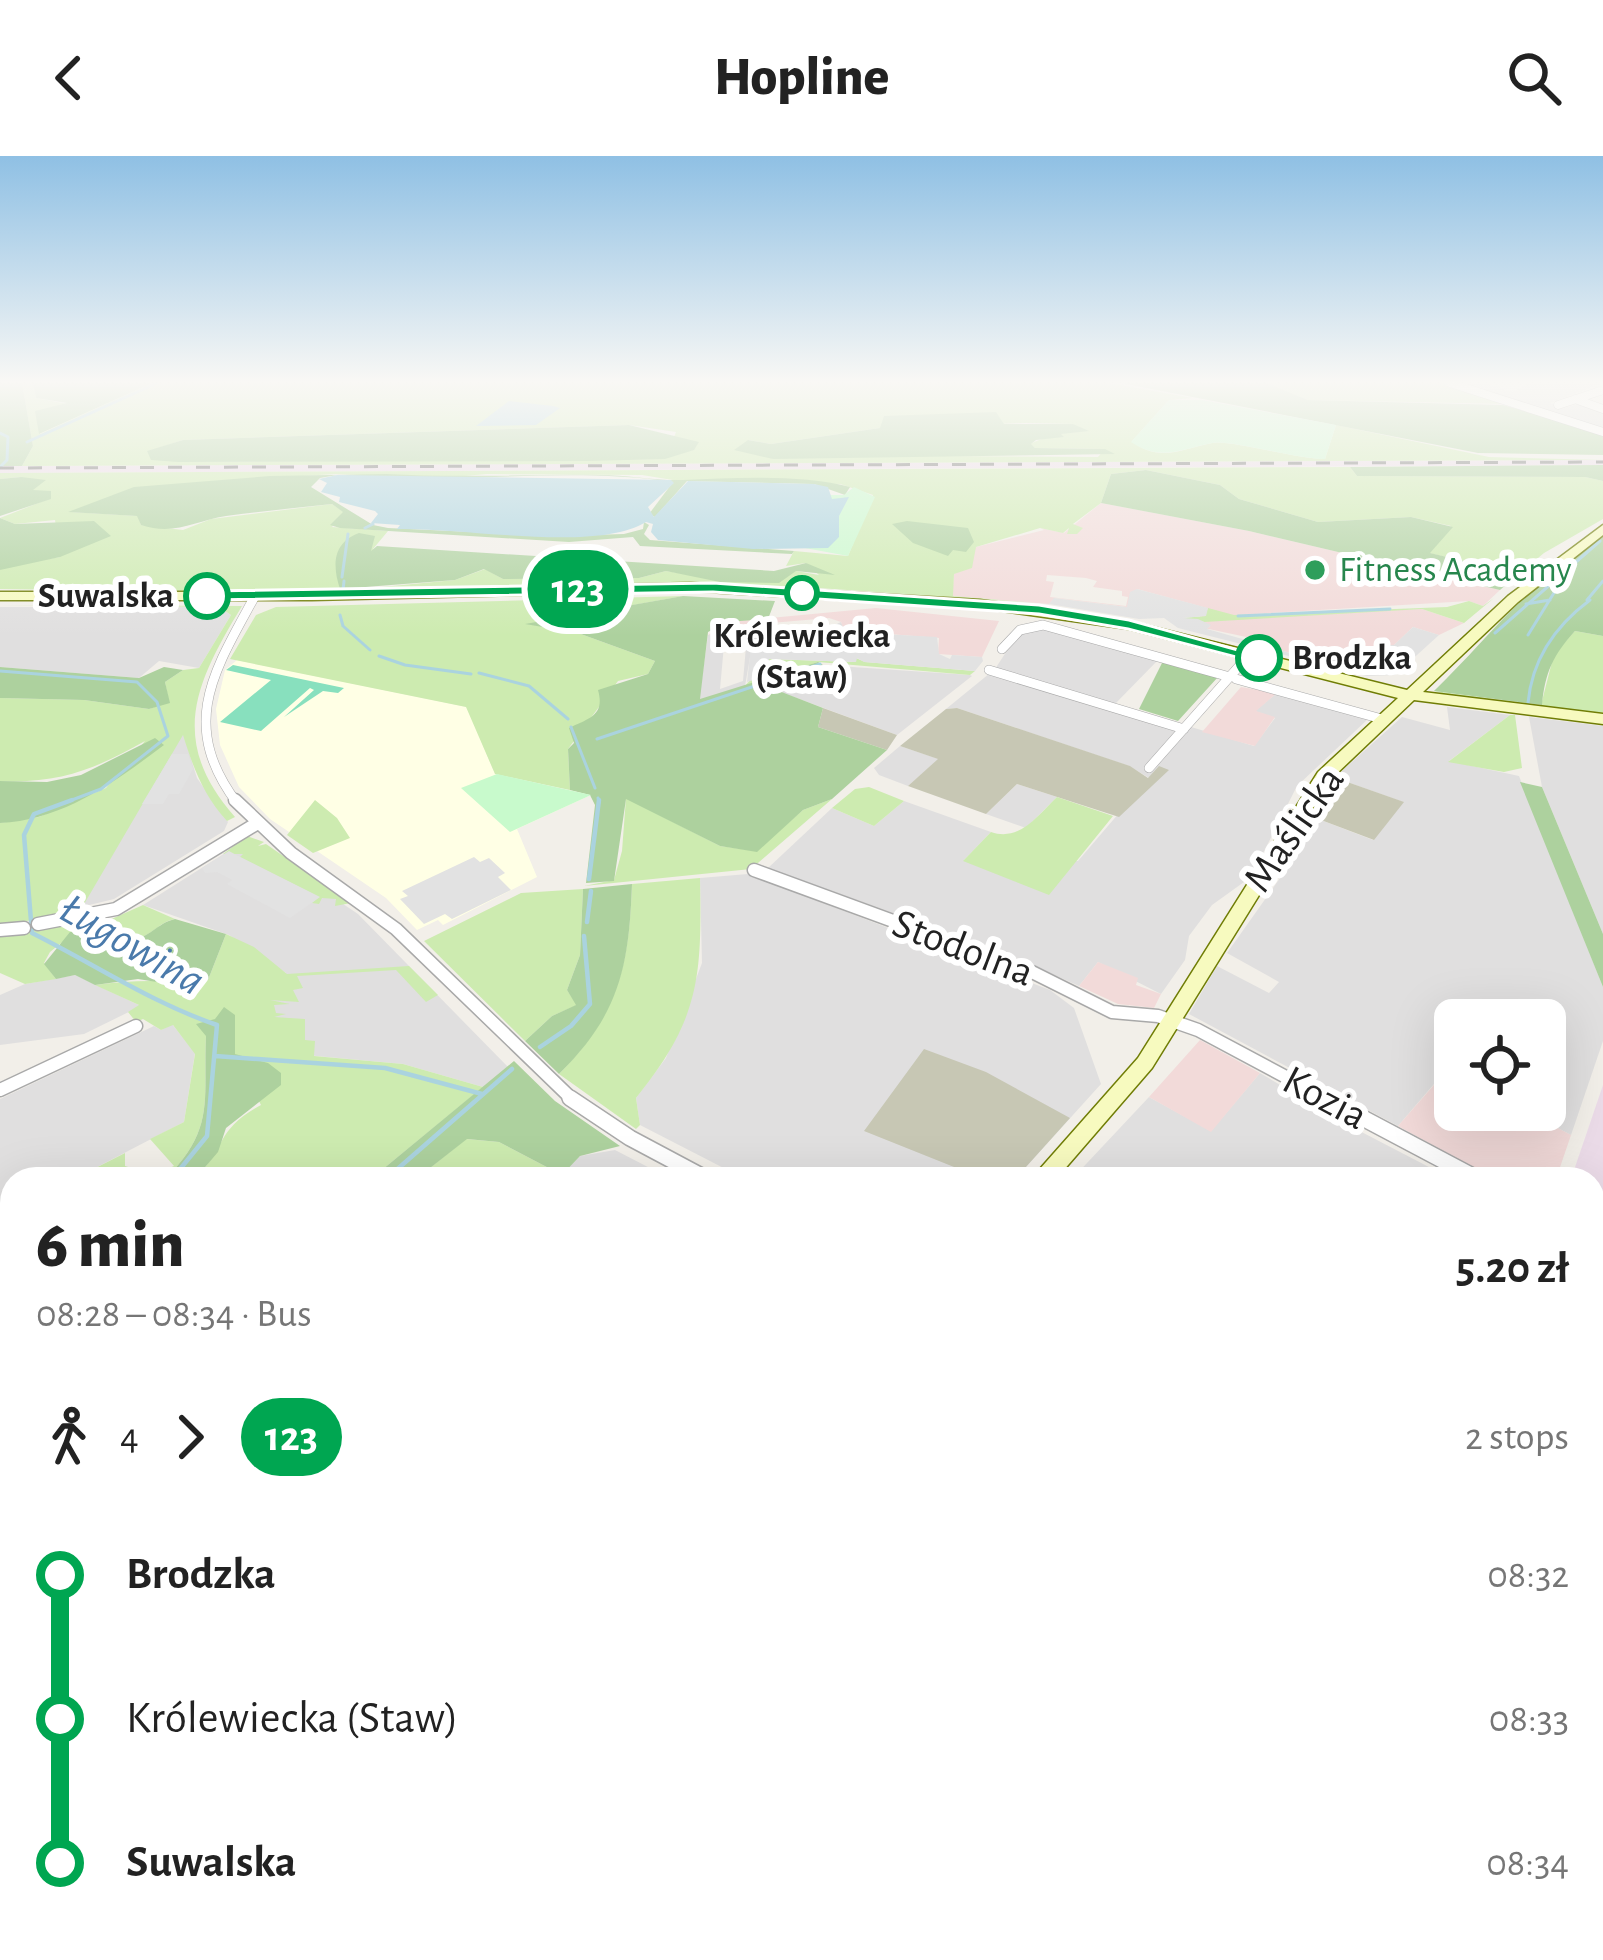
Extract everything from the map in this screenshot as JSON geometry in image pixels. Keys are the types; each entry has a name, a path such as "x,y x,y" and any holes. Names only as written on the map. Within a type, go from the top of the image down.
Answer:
{"street":[{"name":"Maślicka","path":"1053,1167 1131,1082 1317,785 1382,719 1563,555 1603,529"},
{"path":"0,596 713,587 1039,610 1129,625 1409,695 1603,719"},
{"path":"255,596 211,679 204,733 216,771 256,824 400,932 559,1089 614,1130 683,1167"},
{"path":"1002,649 1010,637 1028,626 1050,627 1382,719"},
{"path":"1149,767 1249,656"},
{"path":"989,670 1184,729"},
{"path":"0,930 116,909 256,824"},
{"name":"Stodolna","path":"754,870 1032,972 1112,1012 1172,1020"},
{"name":"Kozia","path":"1172,1020 1455,1167"},
{"path":"0,1090 136,1026"}],"shaded area":[{"path":"0,467 1165,467 0,473"},
{"path":"1101,503 1249,531 1500,590 1483,606 1469,601 1239,615 1422,609 1464,623 1439,635 1413,627 1394,645 1291,653 1268,647 1270,642 1204,628 1210,627 1198,619 1207,608 1137,589 1127,607 1055,598 1049,604 952,596 954,574 976,547 1044,530 1040,528 1064,533","holes":["1047,575 1097,581 1093,587 1122,591 1128,597 1126,606 1050,597 1054,582 1046,581"]},
{"path":"1137,589 1208,608 1206,616 1183,618 1211,625 1207,629 1246,640 1250,636 1290,653 1394,645 1413,627 1439,635 1395,675 1367,676 1178,628 1164,618 1139,619 1049,604 1054,598 1127,607 1130,592"},
{"path":"0,607 219,607 231,615 199,668 159,661 139,678 0,667"},
{"path":"876,608 999,621 982,657 938,654 939,638 864,632 853,653 841,622 829,618 726,627 725,634 708,635 727,622"},
{"path":"841,622 854,649 752,646 745,686 699,700 708,635 725,634 720,689 743,681 747,635 824,630"},
{"path":"1036,627 1158,660 1115,704 1254,746 1275,718 1255,711 1277,693 1368,719 1297,786 1251,877 1212,905 1189,936 1185,960 1161,994 1098,962 1079,986 1010,955 768,868 832,808 874,826 904,801 991,832 964,860 1078,861 1149,778 1129,766 957,708 946,709 995,669 1016,637"},
{"path":"863,633 937,637 939,654 950,659 952,655 982,657 983,661 975,671 857,658 856,662 769,659 767,676 747,682 751,646 823,646 856,653"},
{"path":"237,660 467,707 495,774 591,795 517,829 537,877 443,925 438,920 417,930 386,898 270,819 239,787 220,745 216,709 225,670"},
{"path":"823,665 972,676 897,735 764,686"},
{"path":"1241,687 1277,693 1256,711 1275,717 1255,746 1202,732"},
{"path":"1447,707 1510,715 1449,761 1519,776 1603,987 1603,1041 1571,1135 1563,1131 1566,999 1434,999 1434,1084 1398,1126 1189,1014 1217,966 1269,993 1279,982 1227,953 1285,871 1313,817 1373,840 1403,802 1336,778 1344,769 1402,717 1450,730"},
{"path":"823,708 897,735 887,750 818,727"},
{"path":"957,708 1130,766 1148,778 1159,766 1169,770 1119,817 1017,784 986,814 908,786 938,759 900,746 946,709"},
{"path":"1529,717 1603,726 1603,934 1542,787"},
{"path":"183,733 197,778 228,822 224,831 114,899 81,907"},
{"path":"900,746 939,759 908,786 879,775 874,768"},
{"path":"172,754 188,754 193,769 179,794 169,794 163,804 142,804"},
{"path":"1336,778 1404,802 1374,840 1313,817"},
{"path":"1017,784 1057,797 1026,828 986,814"},
{"path":"238,845 255,845 358,914 508,1067 483,1087 403,1064 262,1051 235,1054 286,973 229,935 143,905"},
{"path":"229,851 320,897 290,918 227,884 232,880 217,872 205,873 202,868"},
{"path":"474,857 480,862 489,858 505,873 498,877 511,890 452,919 445,914 424,924 400,899 408,896 402,891"},
{"path":"748,874 1050,990 1074,1008 1101,1084 1026,1167 722,1167 640,1125 636,1098 666,1058 702,963 700,878"},
{"path":"1098,962 1138,978 1136,985 1161,994 1154,1008 1118,1004 1079,986"},
{"path":"75,975 141,1006 84,1034 0,1045 0,995 25,984"},
{"path":"172,1024 195,1053 184,1122 97,1167 0,1167 0,1099 154,1026 161,1030"},
{"path":"1200,1040 1260,1073 1211,1132 1149,1097"},
{"path":"924,1049 986,1072 1070,1118 1026,1167 954,1167 864,1131"},
{"path":"1260,1073 1429,1167 1083,1167 1149,1097 1211,1131"},
{"path":"1434,1085 1434,1131 1563,1131 1571,1135 1560,1167 1472,1167 1398,1126"},
{"path":"1603,1085 1603,1167 1575,1167"},
{"path":"615,1150 648,1167 569,1167 580,1156"}],"green space":[{"path":"1350,467 1357,476 1585,477 1603,481 1603,519 1544,553 1519,574 1429,553 1451,526 1411,517 1318,522 1239,499 1220,485 1146,470 1111,474 1101,503 1073,524 1083,528 1077,534 1067,534 1069,528 1063,533 1040,528 976,547 972,568 954,574 953,596 1037,603 789,586 0,593 71,590 0,589 0,570 5,566 60,557 55,520 15,524 0,518 51,498 33,491 21,477 0,479 0,473","holes":["487,474 840,484 873,495 848,556 794,551 786,566 806,563 819,575 666,571 639,578 503,579 485,569 455,580 360,589 377,562 373,549 388,531 332,527 344,512 332,504 211,519 183,530 141,525 138,516 71,512 99,501 248,479"]},
{"path":"1350,467 1603,467 1603,481 1585,477 1357,476"},
{"path":"1146,470 1220,485 1239,499 1318,522 1411,517 1453,527 1430,553 1519,574 1500,590 1249,531 1101,503 1111,474"},
{"path":"386,474 585,475 421,479 337,475 320,478 311,487 373,525 388,528 555,536 624,534 643,529 644,522 649,525 644,534 650,540 794,551 640,546 633,537 569,542 340,528 330,525 343,512 332,504 226,516 164,529 141,525 137,516 68,512 134,487 270,476"},
{"path":"633,477 767,478 850,487 845,495 814,484 687,481 655,517 649,514 673,482"},
{"path":"0,479 46,480 33,490 51,491 51,499 0,516"},
{"path":"854,487 875,497 848,556 805,548 828,495 844,495"},
{"path":"0,518 15,524 94,521 111,536 60,557 0,570"},
{"path":"907,521 968,528 974,542 966,552 953,550 948,556 913,543 892,524"},
{"path":"359,533 375,536 371,551 377,546 774,571 806,563 835,575 796,571 779,583 720,582 666,571 639,578 503,579 484,569 455,580 340,589 339,550"},
{"path":"1603,535 1603,636 1575,631 1551,665 1542,705 1434,691 1533,589"},
{"path":"683,596 529,624 578,633 655,661 648,674 618,681 568,749 570,790 495,774 466,707 230,659 256,615 276,607"},
{"path":"683,596 775,601 768,619 727,622 708,632 700,699 818,662 823,665 766,686 823,708 818,727 887,750 832,799 803,810 757,852 720,846 626,799 614,881 586,883 595,805 590,795 570,790 568,749 574,743 569,728 597,710 598,690 648,674 655,661 578,633 525,624"},
{"path":"1494,598 1464,623 1422,609 1204,622 1182,618 1205,616 1208,608 1234,615 1447,607 1469,601 1483,606"},
{"path":"0,605 242,606 202,686 195,736 214,789 235,817 227,821 211,801 183,735 80,911 0,926 0,823 39,817 106,788 145,741 76,773 0,781 0,698 84,700 149,709 169,702 165,682 183,670 199,668 231,615 219,607"},
{"path":"1575,631 1603,636 1603,713 1449,695 1434,691 1541,705 1554,654"},
{"path":"856,658 975,671 970,675 818,662 745,686 768,659 855,662"},
{"path":"1163,661 1218,677 1178,721 1139,709"},
{"path":"233,665 344,688 338,693 323,691 284,717 314,690 310,688 261,731 220,722 271,680 226,670"},
{"path":"0,667 139,678 164,667 183,670 165,682 170,703 149,709 84,700 0,698"},
{"path":"1515,715 1522,768 1504,772 1448,762"},
{"path":"155,738 164,745 88,796 46,815 0,823 0,781 47,782 81,775"},
{"path":"497,774 591,795 510,832 461,788"},
{"path":"1520,782 1542,787 1603,934 1603,987"},
{"path":"869,787 904,801 874,826 832,808 855,789"},
{"path":"1057,797 1113,816 1049,895 963,861 991,832 1020,830"},
{"path":"626,798 720,846 756,851 803,810 832,799 751,869 584,886 614,880 622,851"},
{"path":"315,800 337,818 350,838 313,853 287,835"},
{"path":"247,836 264,842 258,846 266,844 351,903 335,906 336,899 322,898 319,904 312,903 319,897 240,857 243,854 223,854"},
{"path":"700,878 700,943 693,996 673,1044 636,1098 640,1125 636,1129 559,1074 595,1030 617,986 628,939 632,884"},
{"path":"632,884 628,940 617,987 596,1031 559,1074 525,1041 552,1016 576,1005 567,990 580,955 583,889"},
{"path":"583,889 580,955 567,990 577,1005 552,1016 525,1041 424,941 521,893"},
{"path":"143,905 175,919 131,939 76,931 44,963 56,979 25,984 0,973 0,935 104,917 107,921"},
{"path":"175,919 226,934 208,980 163,983 138,979 95,985 75,975 56,979 44,964 70,932 137,938"},
{"path":"226,934 254,947 287,974 409,966 438,995 426,1002 396,970 297,976 303,988 293,990 299,1002 270,1000 290,1004 274,1005 276,1013 286,1014 274,1017 305,1019 305,1040 315,1041 314,1056 403,1064 483,1087 386,1167 204,1167 236,1122 261,1105 235,1054 206,1036 200,1129 181,1161 172,1167 150,1139 184,1122 195,1054 173,1025 161,1030 143,1019 136,1022 128,1012 139,1005 95,985 208,980"},
{"path":"224,1007 235,1015 235,1054 268,1063 281,1073 281,1085 226,1128 218,1152 205,1167 176,1167 192,1145 204,1113 206,1036 196,1024 215,1019"},
{"path":"514,1061 555,1101 620,1146 580,1156 570,1167 547,1167 499,1142 467,1139 431,1167 386,1167"},
{"path":"466,1139 499,1142 547,1167 431,1167"},
{"path":"125,1153 128,1167 98,1167"}],"water":[{"path":"337,475 671,480 674,483 648,507 654,517 688,481 814,484 828,487 832,499 849,497 839,516 839,537 828,548 753,549 658,540 651,532 653,524 646,522 624,531 563,537 397,529 400,525 371,523 378,514 375,511 321,492 327,483 319,479"}],"waterway":[{"path":"365,528 373,524"},
{"path":"342,577 348,534"},
{"path":"1569,568 1600,541"},
{"path":"1569,568 1573,562"},
{"path":"1529,604 1569,568"},
{"path":"1550,600 1569,568"},
{"path":"343,590 344,581"},
{"path":"1587,600 1603,581"},
{"path":"1528,635 1550,600"},
{"path":"1529,604 1550,600"},
{"path":"1528,703 1534,672 1547,645 1590,600"},
{"path":"1495,633 1529,604"},
{"path":"1238,616 1390,609"},
{"path":"340,615 343,626 370,650"},
{"path":"379,656 405,665 471,674"},
{"path":"597,739 820,664"},
{"name":"Ługowina","path":"0,671 137,682 157,702 168,736 101,789 69,801"},
{"path":"479,673 529,686 568,719"},
{"path":"571,727 595,788"},
{"name":"Ługowina","path":"64,803 69,801"},
{"name":"Ługowina","path":"69,801 34,814 24,835 32,933 146,994 217,1025 207,1136 182,1167"},
{"path":"589,879 599,802"},
{"path":"587,922 591,891"},
{"path":"540,1047 571,1026 590,1004 584,936"},
{"path":"215,1056 385,1068 482,1094"},
{"path":"400,1167 512,1069"}],"railway":[{"path":"0,468 217,467"}],"bus line":[{"name":"123","path":"207,596 713,587 1039,610 1108,620 1259,658"}],"place":[{"name":"Fitness Academy","path":"1315,570"},
{"name":"Królewiecka (Staw)","path":"802,593"},
{"name":"Suwalska","path":"207,596"},
{"name":"Brodzka","path":"1259,658"}]}
